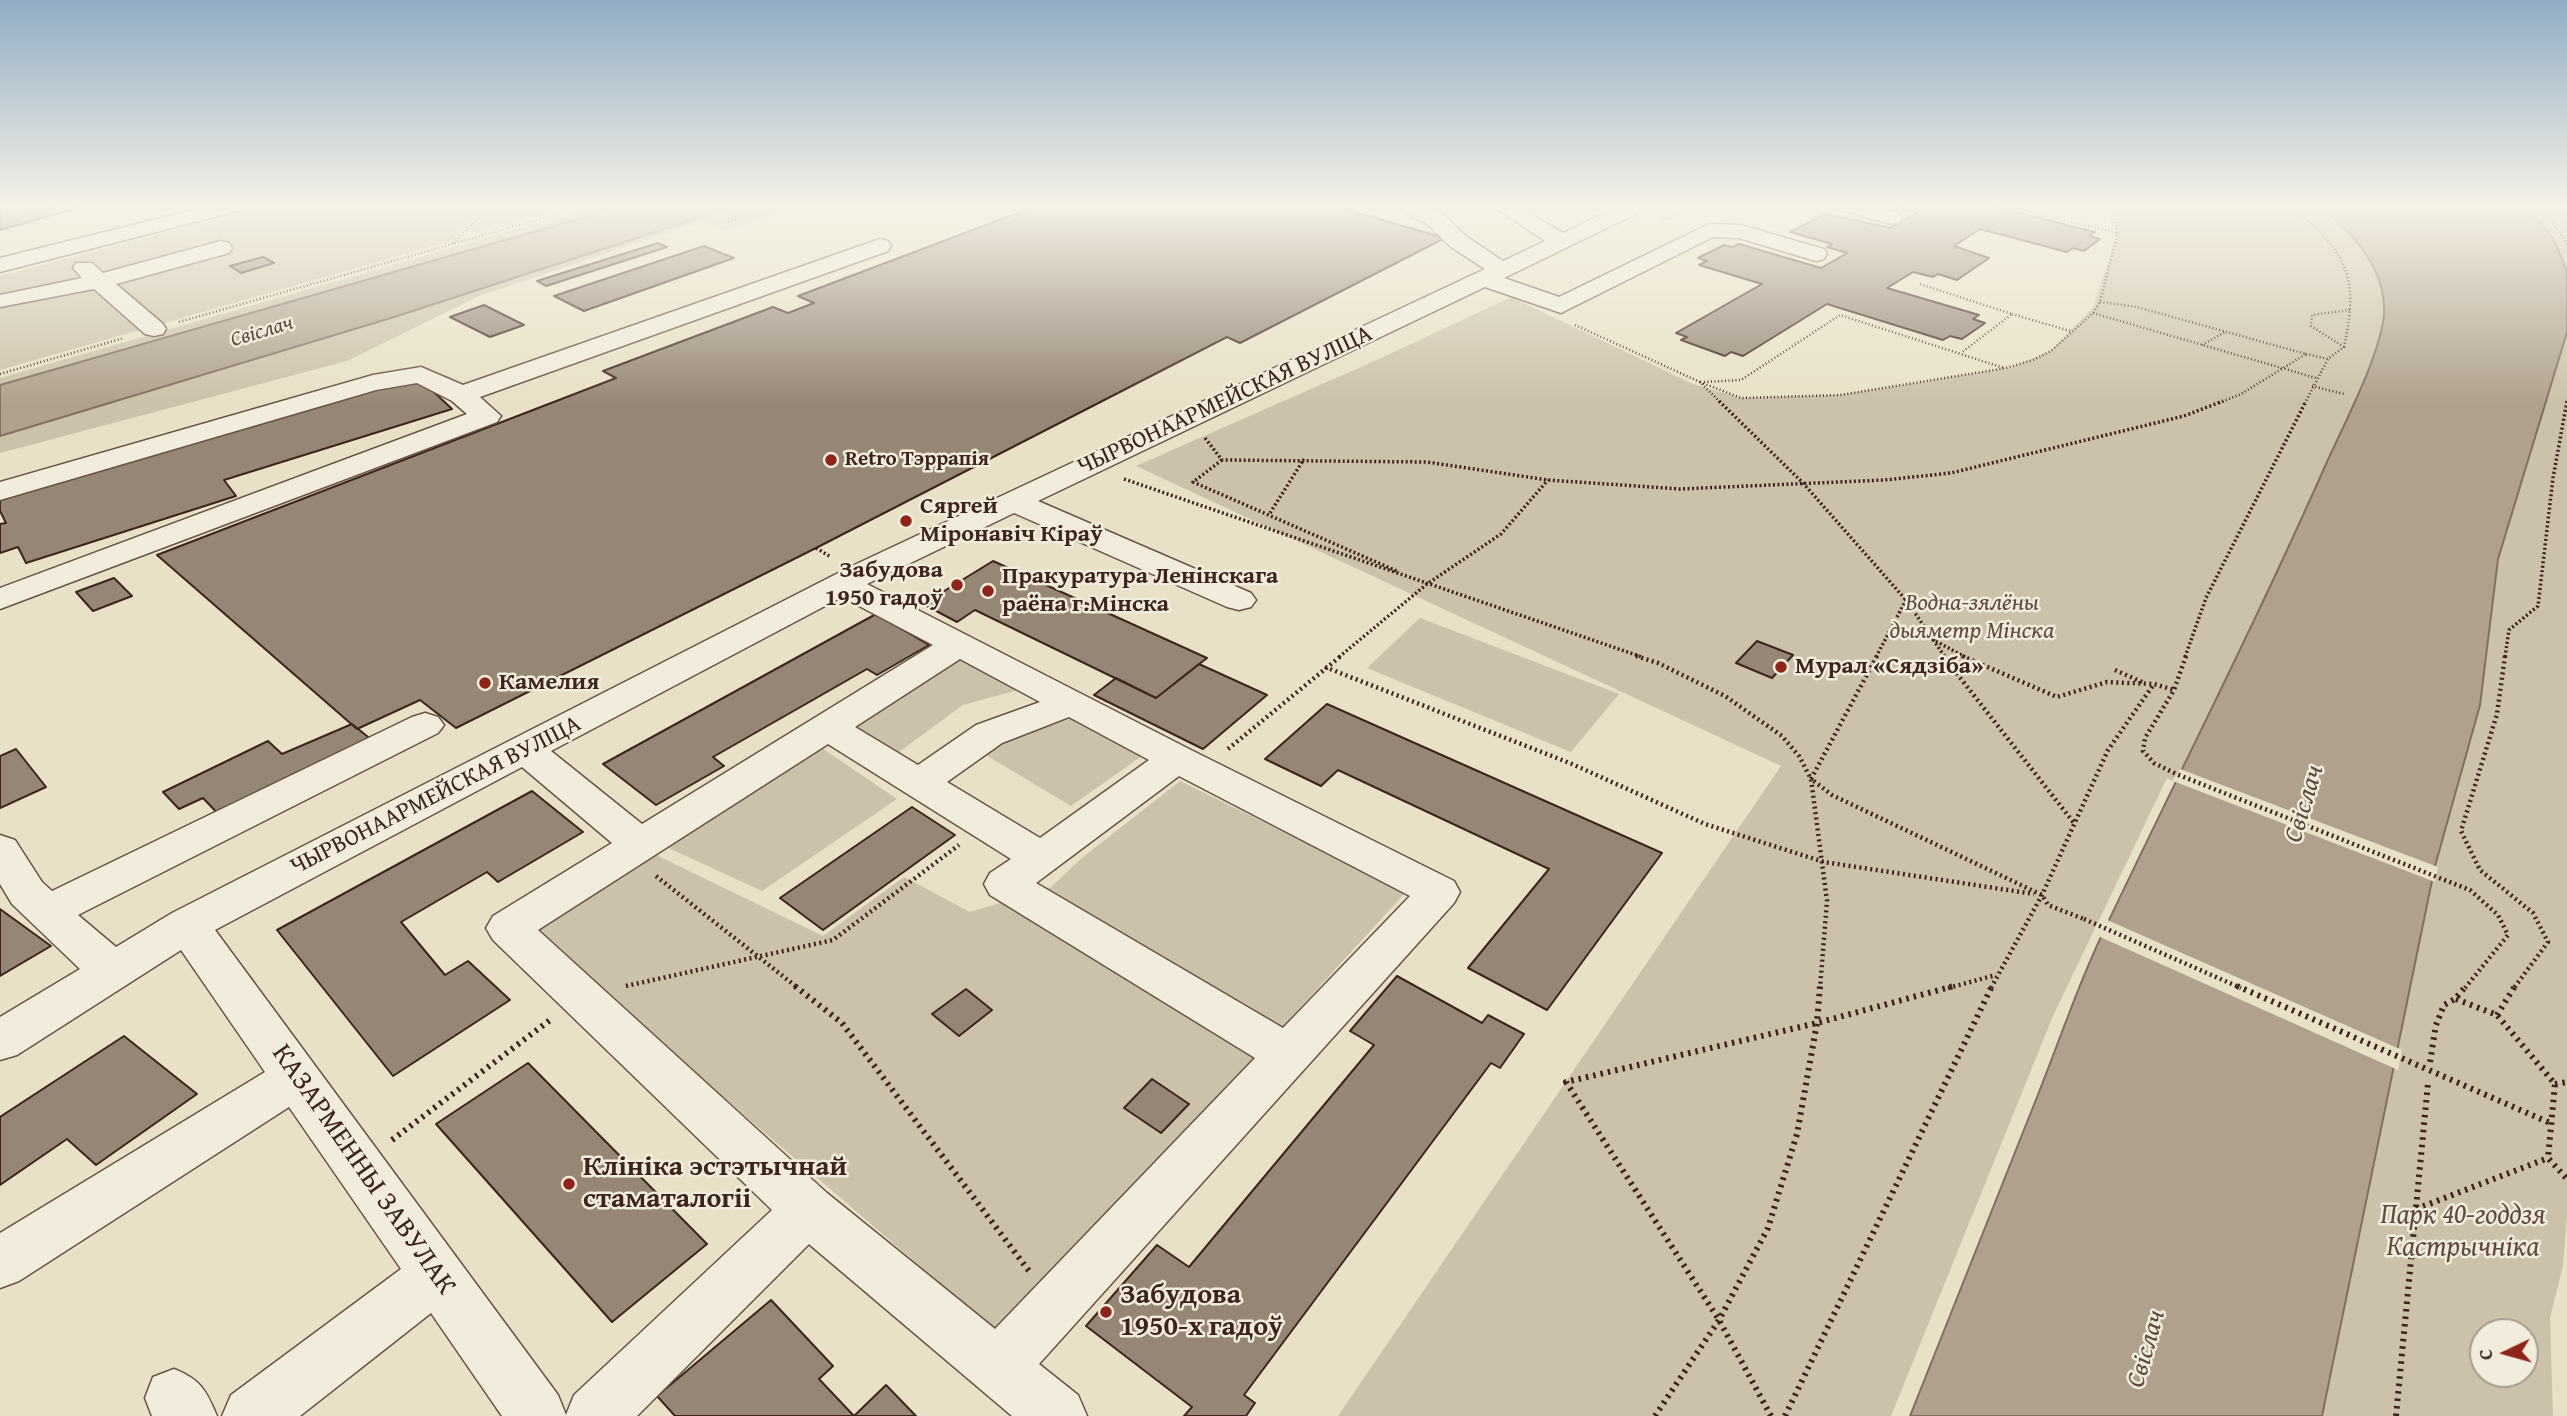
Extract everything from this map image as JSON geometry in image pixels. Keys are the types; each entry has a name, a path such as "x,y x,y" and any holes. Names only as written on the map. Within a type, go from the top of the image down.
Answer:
{"street":[{"path":"88,271 154,329"},
{"path":"1,309 136,271"},
{"path":"461,395 809,271"},
{"path":"1489,271 1561,306 1629,271"},
{"name":"ЧЫРВОНААРМЕЙСКАЯ ВУЛІЦА","path":"0,1041 187,925 843,584 1081,468 1498,271"},
{"path":"0,492 373,383 421,375 461,395 487,416 0,599"},
{"path":"1012,501 1239,600"},
{"path":"843,584 1070,704 1440,892 998,1367"},
{"path":"958,645 508,928 808,1210 1057,1416"},
{"path":"919,783 989,734 1070,704"},
{"path":"48,911 425,725"},
{"path":"828,727 1041,858"},
{"path":"525,750 634,849"},
{"path":"1189,765 1041,858 1005,884 1288,1054"},
{"path":"0,850 27,893 92,954 116,969"},
{"name":"КАЗАРМЕННЫ ЗАВУЛАК","path":"187,925 537,1416"},
{"path":"0,1263 296,1077"},
{"path":"595,1416 808,1210"},
{"path":"251,1416 437,1275"}],"path":[{"path":"0,373 357,271"},
{"path":"1570,323 1741,398 1851,393 2006,368 2033,360 2051,351 2093,313 2100,302 2108,271"},
{"path":"2346,271 2349,275 2350,310 2344,347 2328,359 2316,378 2206,598 2174,690 2142,745 2143,751 2154,763 2176,774 2449,880 2470,890 2498,915 2508,935 2500,949 2455,999 2444,1005 2436,1025 2430,1062"},
{"path":"1920,284 2070,331"},
{"path":"2100,302 2137,307 2328,359"},
{"path":"2344,347 2311,326 2312,315 2350,310"},
{"path":"2093,313 2316,378"},
{"path":"1960,354 2012,314"},
{"path":"1700,382 1741,380 1840,315 2006,368"},
{"path":"2201,345 2225,331"},
{"path":"1427,584 1193,482 1222,460 1304,459 1427,462 1548,480 1680,489 1884,480 1951,473 2184,416 2241,394 2306,354"},
{"path":"1700,382 1803,483 1906,600 1929,637 2074,823"},
{"path":"2312,386 2344,394"},
{"path":"2497,1015 2504,1001 2548,942 2533,913 2480,870 2461,831 2497,713 2510,630 2538,606 2553,478 2567,401"},
{"path":"1202,433 1222,460"},
{"path":"1269,513 1304,459"},
{"path":"1081,468 1113,475 1658,663 1725,695 1782,736 1799,756 1811,779 1827,901 1817,1023 1797,1134 1768,1228 1719,1320 1655,1416"},
{"path":"1189,765 1325,667 1427,584 1501,534 1548,480"},
{"path":"1811,779 1906,600"},
{"path":"1929,637 1979,664 2057,697 2107,681 2154,684 2174,690"},
{"path":"1325,667 1572,764 1705,824 1824,862 2042,895"},
{"path":"2115,670 2146,684"},
{"path":"1785,1416 1997,975 2042,895 2108,750 2154,684"},
{"path":"1811,779 1832,795 2042,895 2048,905 2550,1123"},
{"path":"358,1166 582,995 833,940 986,824"},
{"path":"634,849 759,957 842,1023 1055,1306"},
{"path":"1771,1416 1719,1320 1566,1082 1817,1023 1997,975"},
{"path":"2455,999 2497,1015 2555,1084 2548,1158 2567,1179"},
{"path":"2555,1084 2567,1082"},
{"path":"2396,1416 2428,1083"},
{"path":"2416,1209 2548,1158"}],"green space":[{"path":"19,271 346,271 0,370 0,276"},
{"path":"371,271 397,271 0,385 0,378"},
{"path":"535,271 554,271 479,296 347,361 0,453 0,436 391,318"},
{"name":"Водна-зялёны дыяметр Мінска","path":"2105,271 2376,271 2384,303 2374,357 2358,396 2187,761 2172,781 2167,778 2053,1016 1891,1416 1338,1416 1781,766 1136,466 1379,359 1511,297 1693,384 1740,398 1840,395 2012,367 2051,351 2093,307"},
{"name":"Парк 40-годдзя Кастрычніка","path":"2567,332 2567,1215 2563,1266 2550,1318 2553,1416 2322,1416 2435,866 2480,705 2498,559"},
{"path":"1420,618 1619,694 1571,752 1367,668"},
{"path":"956,656 1018,690 963,705 895,755 848,727"},
{"path":"1075,717 1146,753 1071,806 986,755 1000,743"},
{"path":"819,746 897,799 762,891 662,845"},
{"path":"1180,781 1406,892 1000,1335 528,929 654,854 823,936 904,877 970,912 1050,888 1082,858"}],"water":[{"name":"Свіслач","path":"397,271 535,271 391,318 0,436 0,385"},
{"name":"Свіслач","path":"2375,271 2567,271 2567,332 2498,559 2480,705 2435,866 2322,1416 1910,1416 2090,961 2274,579 2360,390 2376,349 2384,314"}],"pier":[{"path":"2180,769 2438,867 2435,882 2173,781"},
{"path":"2105,919 2402,1050 2398,1070 2098,936"}],"building":[{"path":"569,271 592,271 546,286 537,281"},
{"path":"629,271 697,271 584,311 554,296"},
{"path":"864,271 1380,271 1240,343 1227,337 816,548 456,728 420,700 357,729 157,555 616,378 603,371 773,307 788,313 814,303 798,296"},
{"path":"1719,271 1970,271 1957,280 1938,274 1933,277 1913,272 1887,288 1979,315 1973,319 1985,323 1962,339 1950,336 1943,340 1827,304 1743,356 1731,352 1725,356 1681,340 1687,337 1676,333 1762,284"},
{"path":"484,305 524,325 490,337 450,317"},
{"path":"418,377 452,409 224,480 236,496 26,563 18,547 0,553 0,524 6,523 0,511 0,497"},
{"path":"993,561 1207,658 1156,698 975,610 957,622 923,604"},
{"path":"114,578 132,596 93,611 76,592"},
{"path":"876,614 929,645 877,675 867,669 713,757 724,766 656,805 603,764"},
{"path":"1757,641 1793,655 1772,678 1736,663"},
{"path":"1199,664 1267,695 1203,749 1094,695 1116,678 1156,698"},
{"path":"1327,704 1662,853 1547,1010 1468,968 1549,869 1338,770 1321,786 1265,759"},
{"path":"352,724 373,741 221,817 203,798 179,809 163,792 268,741 282,754"},
{"path":"16,749 46,787 0,808 0,756"},
{"path":"532,791 583,832 498,882 487,872 401,922 445,975 468,961 510,1000 393,1076 277,930"},
{"path":"912,807 955,835 823,930 780,898"},
{"path":"0,909 51,946 0,976"},
{"path":"1397,976 1482,1023 1488,1015 1524,1034 1500,1068 1491,1063 1244,1395 1255,1403 1246,1416 1184,1416 1192,1407 1086,1326 1157,1245 1189,1267 1374,1045 1350,1031"},
{"path":"966,989 992,1010 959,1036 932,1014"},
{"path":"124,1036 197,1094 96,1165 67,1139 0,1185 0,1117"},
{"name":"Клініка эстэтычнай стаматалогіі","path":"528,1063 707,1244 612,1322 436,1124"},
{"path":"1152,1079 1189,1104 1161,1133 1124,1108"},
{"path":"771,1300 833,1366 819,1379 854,1416 675,1416 657,1396"},
{"path":"886,1385 916,1416 854,1416"}],"place":[{"name":"Retro Тэррапія","path":"831,460"},
{"name":"Сяргей Міронавіч Кіраў","path":"906,521"},
{"name":"Забудова 1950 гадоў","path":"957,585"},
{"name":"Пракуратура Ленінскага раёна г.Мінска","path":"988,591"},
{"name":"Мурал «Сядзіба»","path":"1781,667"},
{"name":"Камелия","path":"485,683"},
{"name":"Клініка эстэтычнай стаматалогіі","path":"569,1184"},
{"name":"Забудова 1950-х гадоў","path":"1106,1312"}]}
